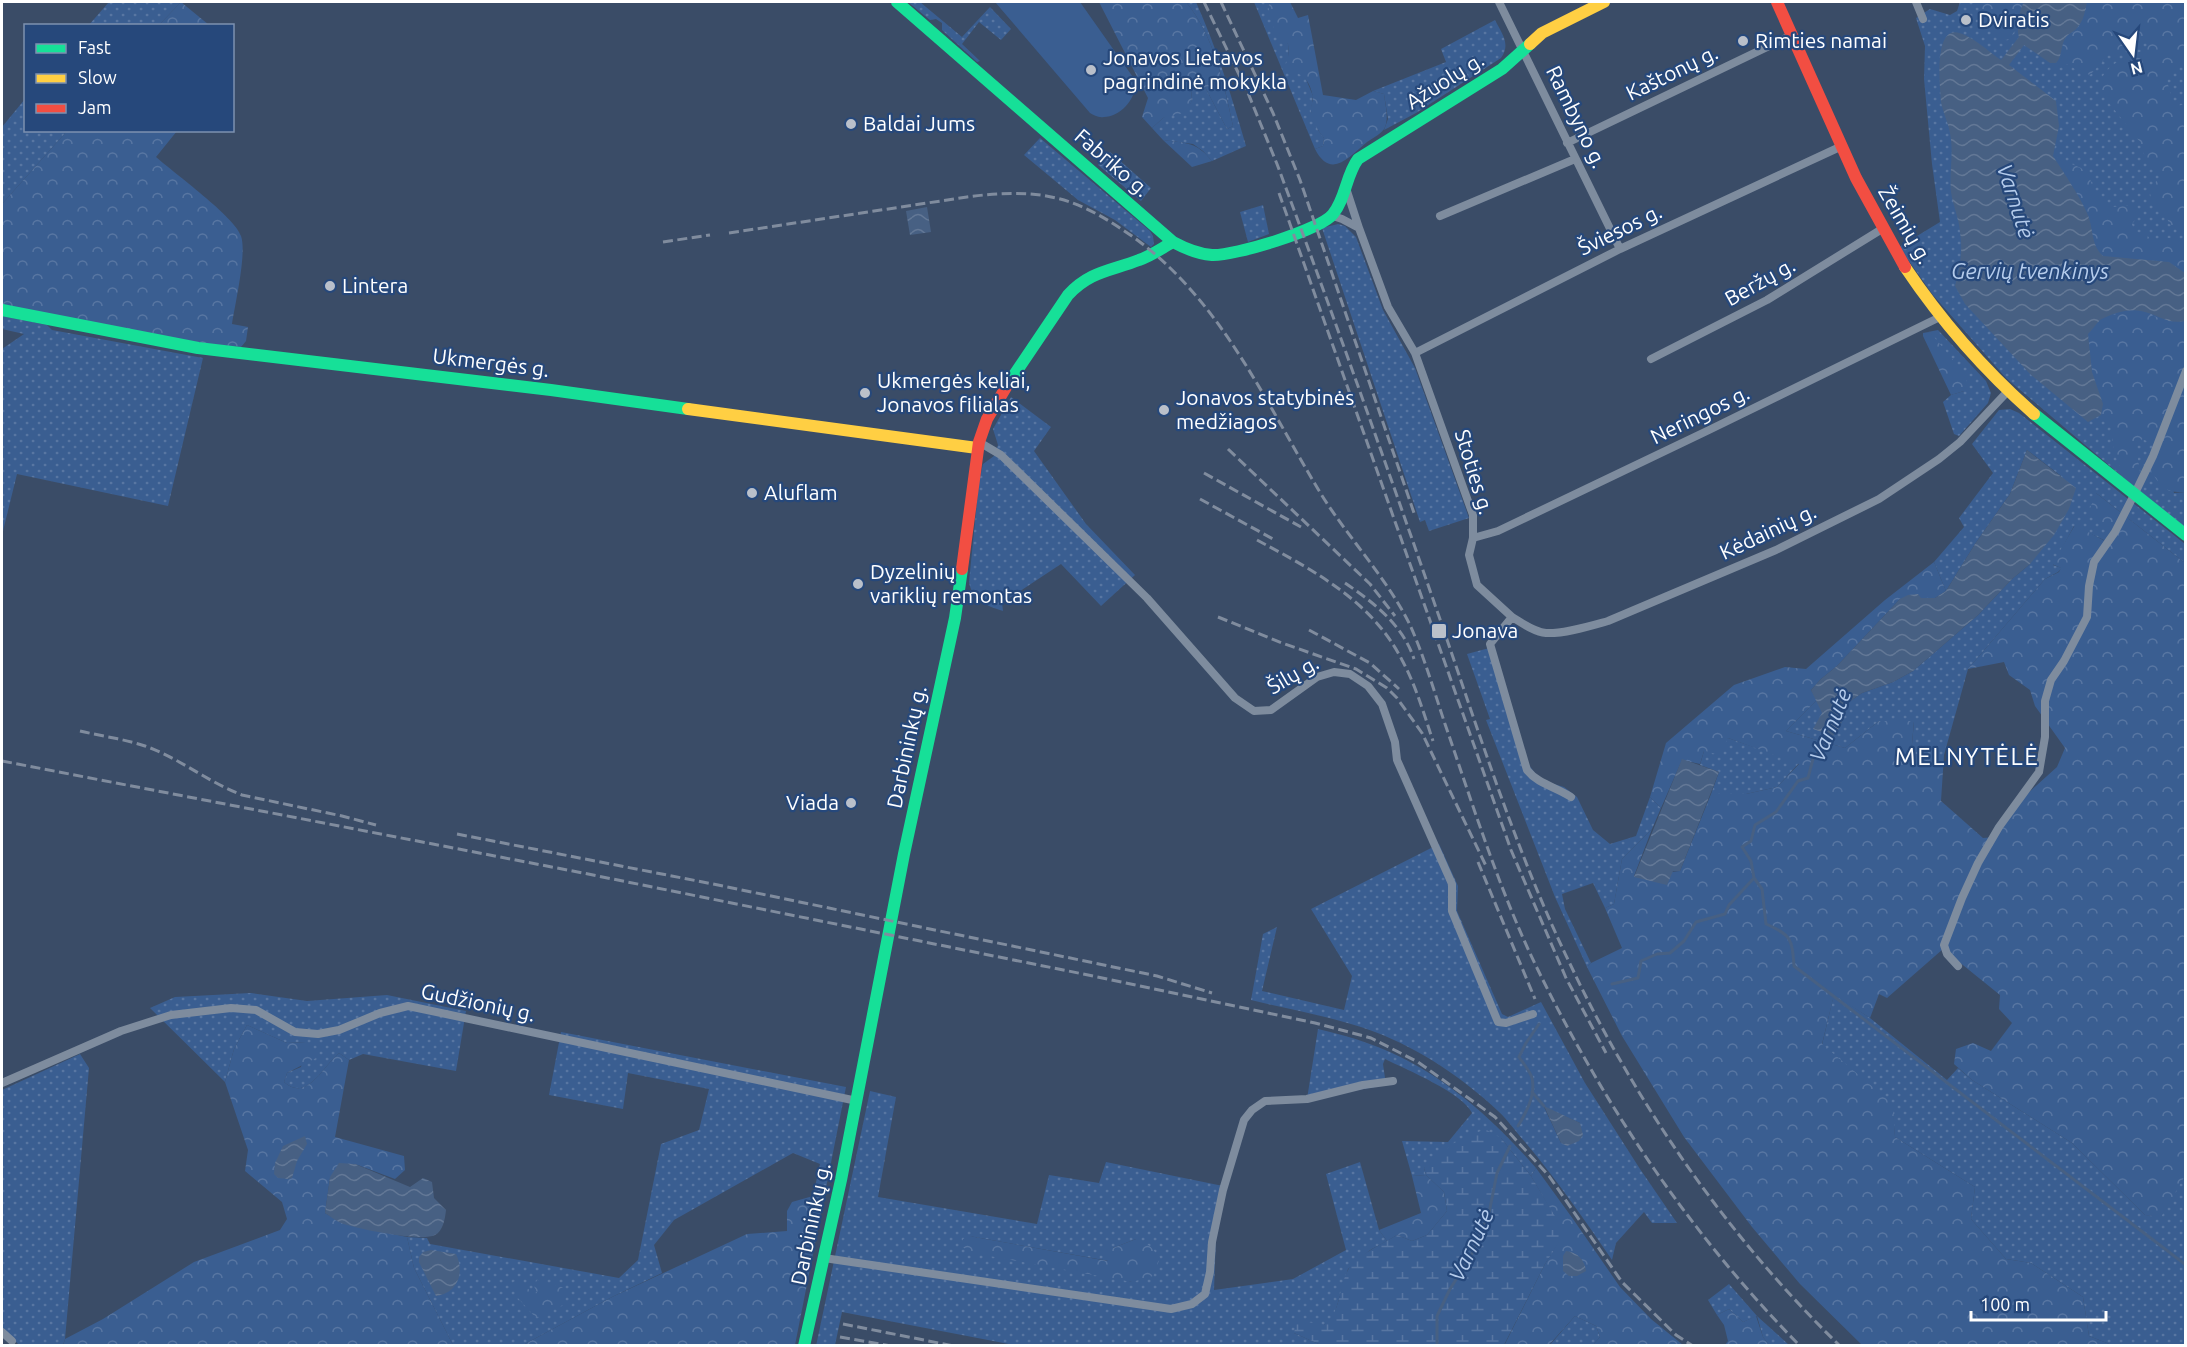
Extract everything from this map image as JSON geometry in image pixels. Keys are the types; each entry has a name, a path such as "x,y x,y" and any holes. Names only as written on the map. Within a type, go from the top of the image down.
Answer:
{"main road":[{"name":"Fabriko g.","path":"897,2 1173,242 1194,253 1230,254 1316,226 1333,216"},
{"name":"Ąžuolų g.","path":"1333,216 1351,166 1370,150 1502,69 1542,33 1604,2"},
{"name":"Žeimių g.","path":"1777,2 1882,229 1913,280 1940,317 1975,358 2008,391 2054,430 2135,492 2186,536"},
{"name":"Darbininkų g.","path":"804,1346 856,1101 899,878 955,618 978,445 987,419 998,399 1077,285 1096,273 1140,260 1173,242"},
{"name":"Ukmergės g.","path":"2,310 198,348 551,390 978,445"}],"street":[{"name":"Rambyno g.","path":"1499,2 1620,249"},
{"path":"1916,2 1923,19"},
{"name":"Kaštonų g.","path":"1567,143 1792,35"},
{"name":"Šviesos g.","path":"1415,353 1620,249 1842,146"},
{"path":"1440,216 1575,159"},
{"name":"Stoties g.","path":"1344,182 1388,307 1415,353 1473,516 1473,538 1469,555 1477,585 1512,617"},
{"path":"1333,216 1359,228"},
{"name":"Beržų g.","path":"1651,359 1767,300 1882,229"},
{"name":"Neringos g.","path":"1473,538 1498,531 1940,317"},
{"path":"1958,966 1947,954 1944,945 1962,898 1978,863 1999,827 2039,772 2043,756 2045,701 2051,680 2070,651 2087,617 2089,586 2094,562 2121,523 2153,456 2186,371"},
{"name":"Kėdainių g.","path":"1512,617 1533,629 1547,633 1582,628 1608,621 1776,550 1862,508 1920,472 1960,442 2008,391"},
{"name":"Šilų g.","path":"978,445 1001,455 1148,598 1235,698 1254,711 1271,710 1317,677 1334,672 1350,674 1368,686 1382,704 1395,741 1397,760 1452,884 1452,910 1498,1022 1506,1023 1533,1014"},
{"path":"1512,617 1490,644 1527,770 1541,783 1557,788 1570,797"},
{"name":"Gudžionių g.","path":"2,1083 121,1031 171,1015 231,1008 256,1010 295,1032 318,1034 339,1030 380,1012 408,1006 856,1101"},
{"path":"824,1258 1171,1309 1192,1304 1205,1294 1210,1272 1212,1242 1223,1190 1244,1120 1252,1110 1265,1101 1307,1099 1363,1085 1393,1081"},
{"path":"2,1332 12,1341"}],"green space":[{"path":"109,2 181,2 160,24 90,24"},
{"path":"181,2 208,24 160,24"},
{"path":"908,2 920,2 962,37 990,7 1011,29 1001,40 979,22 962,44 980,61 977,62 942,30 942,23 936,19 930,20"},
{"path":"995,2 1080,2 1135,80 1134,93 1127,105 1110,116 1100,117 1090,113"},
{"path":"1099,2 1186,2 1196,15 1211,45 1222,77 1233,126 1227,129 1205,87 1196,84 1192,87 1191,103 1186,110 1180,114 1163,118 1152,128 1142,117 1148,98"},
{"path":"1186,2 1196,2 1204,20 1224,73 1246,146 1212,161 1193,144 1163,140 1152,128 1163,118 1191,103 1192,87 1196,84 1205,87 1227,129 1233,126 1222,77 1211,45 1196,15"},
{"path":"1254,2 1271,2 1268,6 1288,44 1289,57 1306,79 1313,96 1311,111 1318,130 1324,138 1323,146 1315,149"},
{"path":"1271,2 1290,2 1298,18 1308,15 1323,95 1356,100 1373,91 1384,94 1387,115 1384,129 1340,163 1327,163 1315,149 1323,146 1324,138 1312,115 1311,90 1306,80 1299,74 1283,70 1289,57 1288,44 1275,33 1268,6"},
{"path":"1960,2 2185,2 2185,383 2161,447 2174,493 2185,492 2185,527 2006,378 1933,295 1899,247 1940,222 1924,79 1925,46 1916,18 1930,9 1950,15 1957,11"},
{"path":"1975,2 2024,2 2019,26 2011,38 2006,40 1981,22 1981,10"},
{"path":"2087,2 2185,2 2185,68 2178,63 2174,70 2167,72 2167,76 2169,90 2175,103 2177,106 2185,104 2185,239 2183,229 2169,224 2165,211 2152,202 2149,189 2162,175 2148,160 2140,142 2098,89 2104,74 2110,68 2123,58 2147,50 2148,42 2132,39 2115,54 2107,53 2090,75 2076,70 2069,64 2057,70 2050,63 2056,63 2066,37 2077,29 2084,18"},
{"path":"1495,20 1503,34 1505,44 1501,58 1416,113 1384,130 1388,119 1384,94 1373,91 1446,62 1441,49"},
{"path":"24,100 24,132 66,132 2,204 2,127"},
{"path":"66,132 176,132 156,157 228,218 241,236 242,266 232,324 248,327 246,341 241,347 207,344 2,305 2,204"},
{"path":"1040,138 1150,231 1154,244 1151,247 1115,220 1078,200 1024,155"},
{"path":"1163,140 1196,147 1212,161 1192,167"},
{"path":"1110,152 1151,188 1141,201 1098,165"},
{"path":"2053,156 2081,168 2089,176 2095,194 2108,207 2138,208 2140,214 2132,224 2134,231 2154,241 2169,238 2185,241 2185,273 2169,262 2103,256 2095,248 2088,216"},
{"path":"1263,205 1269,234 1248,242 1240,212"},
{"path":"1338,224 1345,226 1356,237 1383,310 1415,368 1469,518 1429,531 1425,520 1420,522 1322,228"},
{"path":"2140,310 2168,321 2185,321 2185,365 2182,378 2186,383 2185,492 2168,490 2158,481 2151,471 2161,447 2142,439 2136,447 2140,472 2134,481 2128,476 2116,456 2111,424 2101,415 2103,404 2092,372 2088,334 2111,316"},
{"path":"2,316 47,325 52,330 203,358 168,506 17,474 2,535 2,349 24,334 2,329"},
{"path":"1938,330 1986,381 1991,393 1988,403 1959,436 1954,434 1943,402 1951,395 1964,391 1930,332 1923,333"},
{"path":"1930,332 1963,372 1967,382 1964,391 1951,395 1923,336 1923,333"},
{"path":"1011,397 1051,427 1034,451 1086,524 1135,575 1101,606 1061,564 1002,603 1003,611 981,601 973,593 969,582 979,482 983,464 994,456 998,445 993,429"},
{"path":"2010,409 2019,413 2185,544 2185,563 2096,493 2112,531 2106,541 2074,526 2053,565 2062,568 2045,579 1968,669 1944,755 1911,755 1914,722 1879,721 1845,748 1786,731 1817,700 1823,713 1913,671 1978,615 2012,579 2030,564 2061,476 2027,450 2010,494 1946,591 1934,562 1964,527 1959,518 1993,473 1972,444 1999,410"},
{"path":"2096,493 2185,563 2186,1174 2161,1217 2145,1215 2072,1143 1972,1080 1954,1064 1956,1049 1973,1043 1991,1051 2012,1023 1999,1009 2000,995 1943,949 1887,998 1879,994 1870,1018 1834,995 1822,1044 1893,1104 1895,1137 1975,1187 1971,1219 2006,1259 2031,1263 2083,1297 2089,1336 2112,1345 1862,1345 1800,1284 1752,1227 1684,1137 1622,1036 1587,967 1622,948 1605,908 1614,904 1622,859 1652,829 1634,876 1680,871 1711,794 1746,794 1777,787 1799,764 1728,738 1720,755 1704,751 1700,764 1682,760 1661,808 1650,797 1666,743 1734,685 1785,667 1806,669 1885,600 1934,562 1946,591 1935,598 1900,599 1837,666 1811,690 1817,700 1786,731 1845,748 1879,721 1914,721 1911,754 1944,755 1941,801 1983,838 1996,837 2026,795 2057,767 2065,748 2035,706 2030,690 2009,675 2004,662 1968,669 2045,579 2059,572 2061,568 2052,564 2075,525 2105,541 2111,531 2089,511"},
{"path":"1493,647 1529,765 1540,780 1564,787 1577,797 1593,830 1610,844 1636,836 1650,797 1661,808 1652,829 1622,859 1614,904 1605,908 1593,883 1562,894 1565,909 1591,963 1587,967 1555,897 1486,720 1490,719 1467,654"},
{"path":"1728,738 1799,763 1777,787 1746,794 1711,794 1719,772 1700,765 1704,751"},
{"path":"1439,844 1458,886 1457,911 1502,1014 1508,1017 1541,1002 1585,1083 1677,1223 1652,1223 1644,1212 1616,1243 1612,1260 1559,1185 1509,1122 1456,1076 1408,1047 1375,1032 1329,1018 1251,1000 1263,934 1277,927 1262,991 1344,1010 1352,976 1311,909","holes":["1544,1107 1580,1123 1561,1143"]},
{"path":"251,993 307,1001 387,995 466,1011 456,1071 363,1054 349,1060 339,1053 308,1085 300,1088 292,1087 284,1082 287,1073 301,1067 306,1042 287,1043 247,1025 234,1049 225,1082 150,1008 175,997"},
{"path":"1834,994 1870,1018 1947,1080 1958,1068 1972,1080 2072,1143 2145,1215 2161,1216 2185,1174 2185,1345 2112,1345 2089,1336 2083,1297 2031,1263 2006,1259 1971,1219 1975,1187 1895,1137 1892,1104 1822,1045"},
{"path":"247,1025 287,1043 306,1042 316,1058 287,1073 284,1082 292,1087 300,1088 308,1085 339,1053 349,1060 335,1137 404,1156 405,1170 395,1179 355,1164 330,1178 325,1213 342,1223 407,1237 414,1268 453,1345 63,1346 65,1339 103,1319 194,1262 280,1230 287,1219 282,1202 245,1171 248,1150 225,1082 234,1049"},
{"path":"1318,1029 1355,1039 1392,1053 1438,1079 1500,1129 1536,1168 1531,1176 1501,1138 1424,1168 1426,1175 1412,1176 1402,1141 1448,1142 1472,1113 1467,1105 1446,1090 1385,1059 1383,1064 1386,1085 1307,1099"},
{"path":"561,1032 846,1087 823,1203 813,1196 820,1164 793,1153 674,1220 654,1245 662,1273 523,1345 453,1345 414,1268 407,1237 427,1238 430,1244 619,1278 638,1260 661,1144 699,1130 709,1089 628,1073 623,1109 549,1095"},
{"path":"80,1054 89,1068 65,1339 63,1345 19,1345 2,1327 2,1090"},
{"path":"870,1091 896,1097 878,1197 1037,1224 1049,1175 1099,1183 1106,1162 1223,1186 1216,1237 1214,1290 1293,1279 1346,1250 1326,1174 1360,1162 1379,1230 1387,1241 1370,1250 1348,1269 1333,1319 1324,1325 1294,1333 1321,1345 1014,1345 842,1312 835,1345 816,1346","holes":["969,1236 1109,1261 1113,1248 1136,1239 1132,1282"]},
{"path":"1485,1129 1501,1138 1531,1176 1565,1233 1545,1264 1504,1345 1321,1345 1294,1333 1297,1320 1324,1325 1330,1320 1348,1270 1363,1255 1397,1235 1412,1241 1427,1235 1447,1211 1444,1192 1426,1175 1424,1168 1454,1143"},
{"path":"1536,1168 1620,1287 1651,1319 1683,1345 1593,1345 1600,1337 1596,1326 1575,1316 1549,1345 1504,1346 1545,1264 1564,1233 1531,1176"},
{"path":"1426,1175 1444,1192 1447,1211 1427,1235 1412,1241 1397,1235 1387,1241 1379,1230 1421,1213 1412,1176"},
{"path":"813,1196 823,1203 795,1345 523,1345 612,1297 747,1234 787,1231 787,1211 792,1202"},
{"path":"969,1236 1108,1261 1100,1248 1113,1248 1136,1239 1150,1246 1160,1258 1153,1276 1132,1282 973,1253 962,1247 963,1239"},
{"path":"520,1280 533,1294 537,1293 534,1286 537,1280 562,1287 567,1293 563,1305 536,1318 517,1297 513,1282"},
{"path":"1729,1284 1757,1316 1743,1322 1729,1309 1717,1315 1708,1300"},
{"path":"1729,1309 1743,1322 1756,1316 1763,1337 1769,1345 1725,1345 1728,1341 1724,1325 1717,1315"},
{"path":"1575,1316 1596,1326 1600,1337 1593,1345 1549,1346"},
{"path":"1757,1316 1789,1345 1769,1345 1763,1337"}],"water":[{"name":"Gervių tvenkinys","path":"2024,2 2087,2 2081,22 2066,37 2056,63 2050,63 2024,45 2009,65 2056,101 2059,126 2053,156 2083,206 2096,246 2103,256 2169,262 2185,273 2185,321 2168,320 2136,310 2125,311 2100,320 2088,334 2092,372 2103,404 2101,415 2088,422 2031,375 1965,304 1955,286 1961,239 1951,192 1951,140 1941,102 1940,64 1943,44 1946,37 1956,32 1977,42 2001,60 2019,37 2018,20"},
{"path":"927,207 931,232 910,235 906,211"},
{"path":"2027,450 2076,488 2069,509 2054,535 2030,564 2012,579 1978,615 1913,671 1893,682 1862,693 1849,702 1840,727 1833,736 1813,729 1822,713 1811,690 1837,666 1900,599 1918,594 1921,598 1935,598 1946,591 2010,494"},
{"path":"1682,759 1719,772 1680,871 1673,871 1667,885 1634,877"},
{"path":"1544,1106 1580,1123 1583,1135 1579,1141 1567,1146 1561,1143"},
{"path":"305,1136 307,1144 297,1161 292,1178 278,1178 274,1174 275,1163 283,1146"},
{"path":"339,1163 355,1164 410,1187 423,1178 432,1182 434,1198 446,1210 442,1228 435,1235 428,1237 403,1236 341,1223 325,1213 330,1177"},
{"path":"431,1250 456,1254 460,1268 458,1281 450,1291 436,1296 419,1262 419,1257 423,1252"},
{"path":"1566,1251 1580,1257 1586,1271 1577,1276 1569,1276 1563,1271 1563,1256"}],"waterway":[{"name":"Varnutė","path":"1612,984 1638,978 1641,961 1657,954 1670,953 1684,941 1696,922 1725,914 1729,905 1754,878 1751,861 1742,847 1751,841 1755,825 1776,812 1798,781 1808,778 1813,759 1822,748 1827,730"},
{"path":"1754,878 1762,889 1766,924 1781,931 1789,939 1794,966 2186,1265"},
{"name":"Varnutė","path":"1518,1126 1530,1104 1533,1091 1530,1073 1519,1057 1539,1024"},
{"path":"1532,1092 1544,1106"},
{"name":"Varnutė","path":"1437,1346 1437,1316 1450,1289 1471,1256 1489,1213 1497,1173 1510,1146"}],"railway":[{"path":"1204,2 1248,93 1277,164 1376,437 1498,787 1551,924 1626,1071 1689,1169 1761,1261 1840,1346"},
{"path":"1221,2 1273,113 1300,180 1414,513"},
{"path":"1279,193 1511,850 1566,978 1606,1053"},
{"path":"729,233 967,197 1034,194 1074,204 1107,220 1156,255 1185,284 1235,348 1318,489 1378,573 1410,625 1487,847 1523,938 1563,1020 1591,1070 1653,1168 1687,1214 1722,1260 1800,1346"},
{"path":"663,242 710,235"},
{"path":"1228,449 1370,584 1395,616"},
{"path":"1204,473 1301,527"},
{"path":"1200,499 1273,539"},
{"path":"1257,540 1299,563 1339,589 1375,621 1389,639 1407,670 1433,741"},
{"path":"1345,583 1386,615 1403,635 1414,659"},
{"path":"1218,617 1356,669 1387,688 1422,733 1487,868"},
{"path":"1309,630 1370,663 1399,689"},
{"path":"80,731 121,739 158,751 217,784 242,795 376,825"},
{"path":"2,761 583,873 1093,976 1315,1023 1371,1038 1418,1062 1495,1117 1549,1176 1622,1282 1676,1335 1693,1346"},
{"path":"457,834 713,884 1157,976 1212,993"},
{"path":"1478,862 1535,999"},
{"path":"843,1324 954,1346"},
{"path":"840,1337 891,1346"}],"traffic: fast":[{"path":"897,2 1173,242"},
{"path":"1008,384 1068,295 1084,281 1143,258 1173,242 1202,254 1223,254 1276,241 1312,227 1333,214 1358,159 1502,69 1530,44"},
{"path":"2,310 198,348 551,390 688,409"},
{"path":"2034,414 2186,535"},
{"path":"804,1346 841,1180 904,854 955,618 962,569"}],"traffic: slow":[{"path":"1530,44 1542,33 1604,2"},
{"path":"1905,267 1965,345 2034,414"},
{"path":"688,409 977,448"}],"traffic: jam":[{"path":"1777,2 1856,178 1905,267"},
{"path":"962,569 979,442 987,419 1008,384"}],"place":[{"name":"Dviratis","path":"1966,20"},
{"name":"Rimties namai","path":"1743,41"},
{"name":"Jonavos Lietavos pagrindinė mokykla","path":"1091,70"},
{"name":"Baldai Jums","path":"851,124"},
{"name":"Lintera","path":"330,286"},
{"name":"Ukmergės keliai, Jonavos filialas","path":"865,393"},
{"name":"Jonavos statybinės medžiagos","path":"1164,410"},
{"name":"Aluflam","path":"752,493"},
{"name":"Dyzelinių variklių remontas","path":"858,584"},
{"name":"Jonava","path":"1439,631"},
{"name":"Viada","path":"851,803"}],"district":[{"name":"MELNYTĖLĖ","path":"1967,757"}]}
